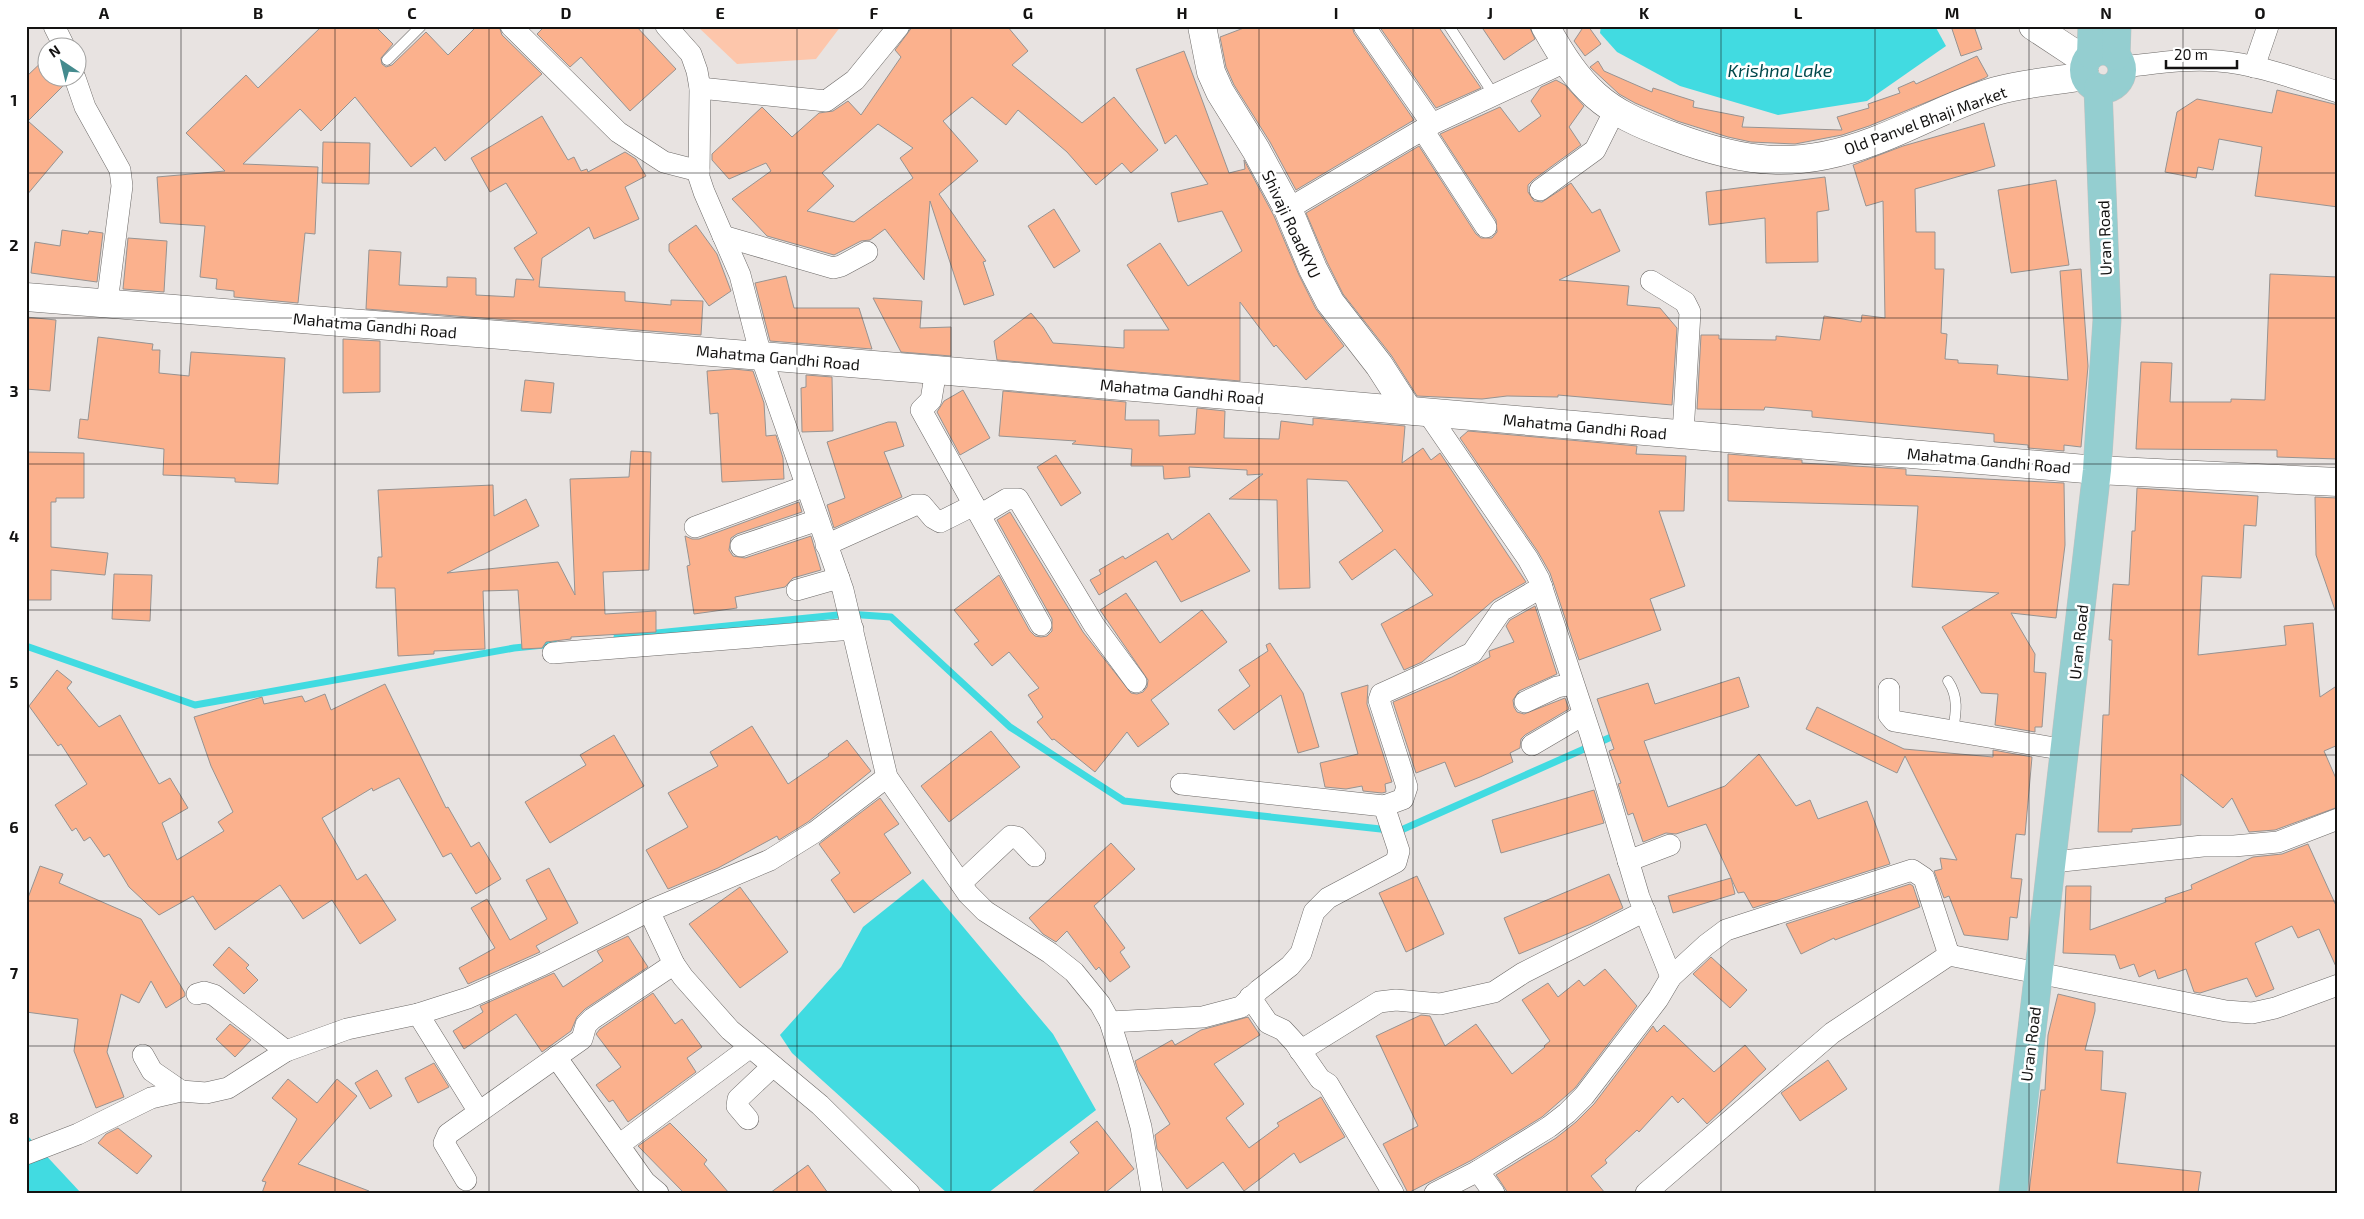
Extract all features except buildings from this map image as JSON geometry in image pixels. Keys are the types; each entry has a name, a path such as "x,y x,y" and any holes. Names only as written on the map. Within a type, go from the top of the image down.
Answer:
{"main road":[{"name":"Shivaji RoadKYU","path":"1202,26 1211,72 1220,92 1256,150 1288,209 1313,270 1330,302 1417,411"},
{"name":"Old Panvel Bhaji Market","path":"1545,26 1565,62 1589,91 1615,110 1646,127 1709,150 1735,157 1767,161 1798,160 1873,142 1998,90 2100,67"},
{"path":"2033,26 2100,67"},
{"name":"Uran Road","path":"2013,1193 2053,862 2097,470 2107,320 2100,67 2092,26"},
{"name":"Uran Road","path":"2100,67 2117,26"},
{"name":"Mahatma Gandhi Road","path":"26,297 936,370 2097,470 2338,482"}],"street":[{"path":"54,26 60,38"},
{"path":"666,26 691,54 697,71 700,88 699,170 704,192 740,275 761,356 842,587 887,777 961,883 985,911 1050,952 1074,972 1100,1004 1110,1022 1141,1127 1152,1193"},
{"path":"700,88 826,101 856,80 899,26"},
{"path":"1364,26 1428,127 1486,227"},
{"path":"2254,67 2268,26"},
{"path":"515,27 618,132 664,162 699,170"},
{"path":"2100,67 2219,60 2254,67 2338,92"},
{"path":"1288,209 1428,127 1565,62"},
{"path":"78,88 85,107 120,170 122,186 107,303"},
{"path":"1540,190 1595,150 1615,110"},
{"path":"722,236 833,268 842,266 867,252"},
{"path":"1651,281 1685,302 1690,312 1683,434"},
{"path":"936,370 931,400 921,410 1042,625"},
{"path":"1417,411 1528,560 1542,587 1591,736 1628,861 1671,977"},
{"path":"695,527 806,486"},
{"path":"826,545 915,505 922,505 933,518 940,522 1007,499 1018,499 1094,625 1136,682"},
{"path":"741,546 818,520"},
{"path":"797,590 842,587"},
{"path":"1181,784 1385,809 1403,799 1406,787 1379,700 1382,694 1472,653 1501,611 1542,587"},
{"path":"553,653 853,629"},
{"path":"1525,702 1557,687 1573,684"},
{"path":"1889,689 1889,715 1894,721 2066,750"},
{"path":"1532,745 1583,715"},
{"path":"26,1154 78,1134 151,1098 181,1091 206,1094 228,1088 286,1051 347,1029 418,1014 468,998 509,980 649,911 770,860 794,846 887,777"},
{"path":"1110,1022 1203,1017 1240,1007 1290,966 1301,953 1314,912 1328,898 1396,862 1399,851 1385,809"},
{"path":"2053,862 2203,846 2234,846 2278,842 2338,819"},
{"path":"961,883 1011,836 1017,837 1035,856"},
{"path":"1628,861 1670,845"},
{"path":"1440,1192 1549,1127 1584,1096 1658,999 1671,977 1706,945 1726,930 1912,870 1924,878 1949,955"},
{"path":"649,911 674,964 683,977 730,1030 749,1048 820,1105 909,1193"},
{"path":"1300,1051 1379,1002 1396,1000 1440,1004 1494,992 1523,973 1645,911"},
{"path":"1646,1193 1832,1034 1949,955 2226,1011 2252,1013 2275,1008 2338,985"},
{"path":"466,1180 444,1143 448,1134 582,1039 586,1025 592,1019 674,964"},
{"path":"196,994 204,992 214,995 286,1051"},
{"path":"1250,998 1268,1023 1284,1030 1320,1079 1328,1084 1393,1193"},
{"path":"418,1014 479,1112"},
{"path":"619,1145 749,1048"},
{"path":"143,1055 152,1070 181,1091"},
{"path":"556,1057 650,1190"},
{"path":"748,1119 738,1106 738,1099 773,1066"},
{"path":"1478,1171 1494,1193"}],"lane":[{"path":"386,60 421,26"},
{"path":"1448,26 1494,95"},
{"path":"1948,681 1954,690 1956,700 1953,731"}],"shaded area":[{"path":"697,26 841,26 816,59 737,64"}],"water":[{"name":"Krishna Lake","path":"1601,26 1935,26 1946,46 1867,101 1778,115 1680,86 1617,52 1600,33"},
{"path":"923,879 1053,1034 1096,1110 988,1193 947,1193 792,1053 780,1035 841,967 863,927"},
{"path":"26,1134 81,1193 26,1193"}],"waterway":[{"path":"617,637 848,614 891,617 1010,727 1124,801 1399,831 1618,734"},
{"path":"26,646 195,705 514,648 554,644"}]}
